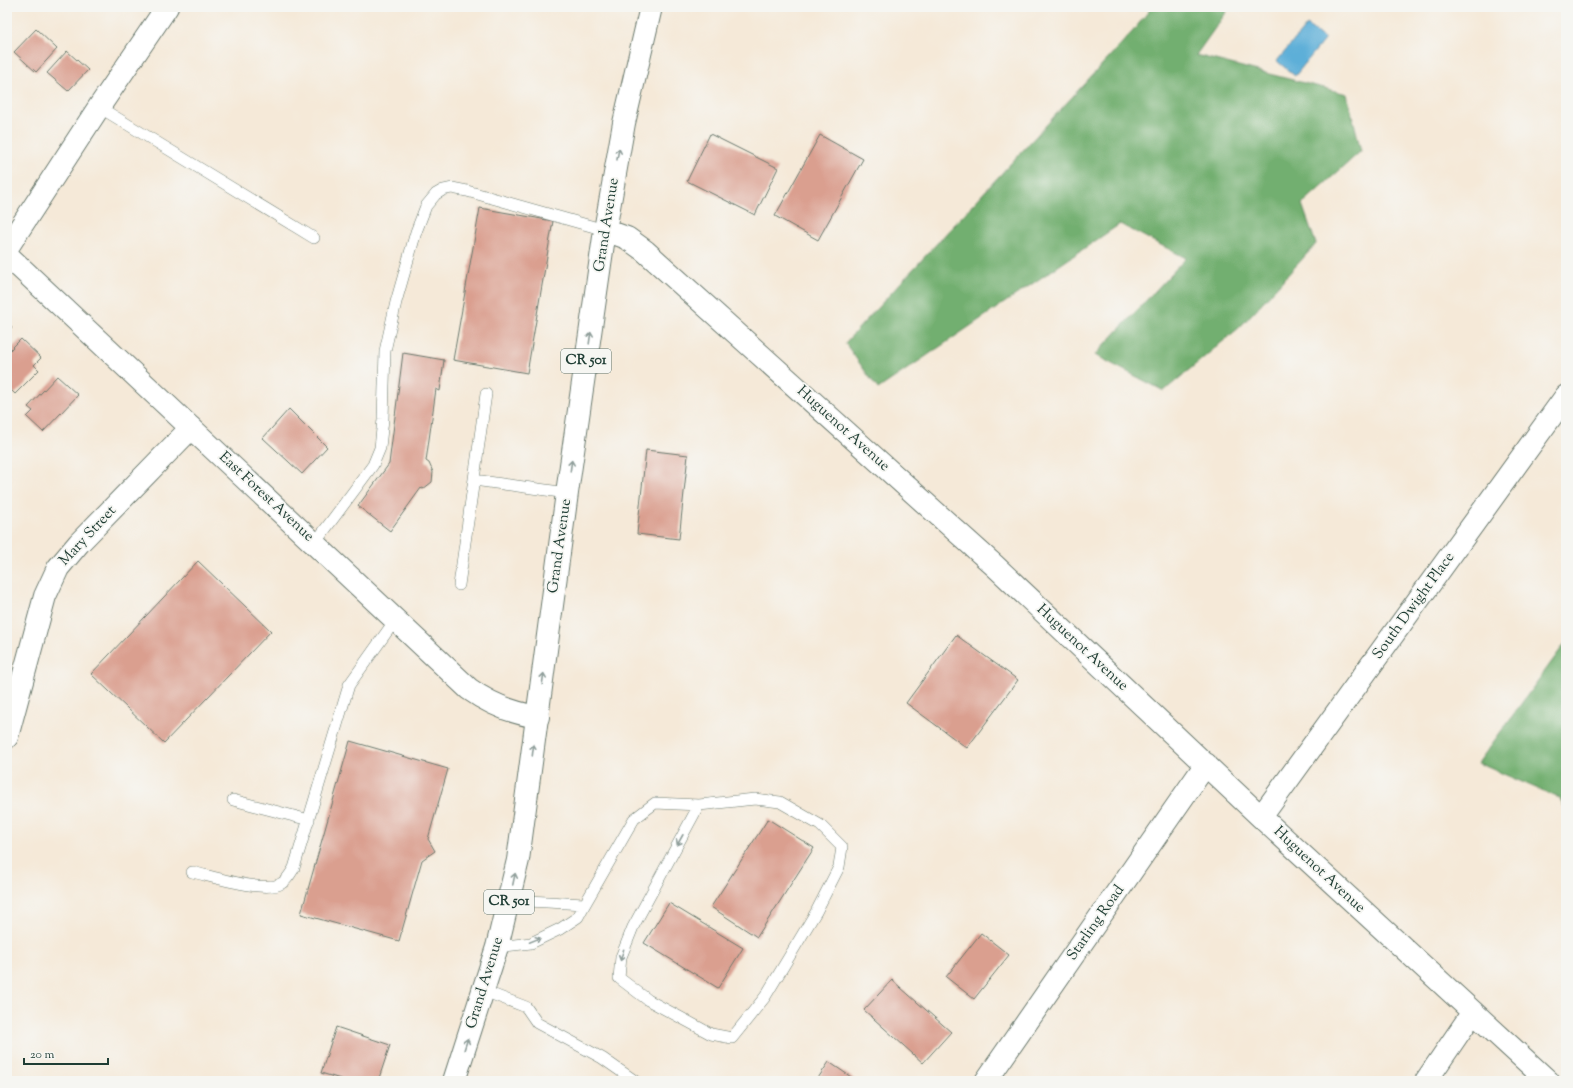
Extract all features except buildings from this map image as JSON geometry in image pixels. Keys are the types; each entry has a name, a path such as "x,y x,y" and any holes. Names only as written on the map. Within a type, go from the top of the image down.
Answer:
{"street":[{"path":"7,248 99,107 167,7"},
{"name":"Grand Avenue","path":"454,1081 497,947 519,853 567,493 605,230 624,123 651,7"},
{"name":"Huguenot Avenue","path":"605,230 627,238 645,251 995,566 1261,817 1548,1081"},
{"name":"East Forest Avenue","path":"7,255 469,688 480,697 505,709 538,717"},
{"name":"South Dwight Place","path":"1261,817 1566,396"},
{"name":"Mary Street","path":"8,726 45,596 58,568 80,543 191,428"},
{"name":"Starling Road","path":"986,1081 1206,764"},
{"path":"1426,1081 1473,1012"}],"lane":[{"path":"99,107 314,238"},
{"path":"315,543 373,465 380,448 383,419 384,351 416,232 426,206 436,194 452,188 467,191 605,230"},
{"path":"459,585 486,394"},
{"path":"474,480 567,493"},
{"path":"192,872 253,886 267,887 282,883 294,868 349,685 396,619"},
{"path":"497,947 531,942 560,929 578,917 634,819 655,803 699,805 755,798 780,802 820,825 842,846 839,867 816,912 765,997 732,1038 711,1034 648,1000 619,978 621,957 633,927 699,805"},
{"path":"233,800 309,820"},
{"path":"509,900 585,904"},
{"path":"484,991 526,1008 537,1023 602,1058 635,1081"}],"green space":[{"path":"1152,7 1230,7 1196,55 1347,94 1361,151 1302,204 1316,244 1240,327 1164,391 1095,355 1186,258 1120,224 878,389 845,343 1133,31"},
{"path":"1566,642 1566,811 1559,798 1478,763"}],"water":[{"path":"1307,25 1325,39 1295,76 1277,61"}]}
